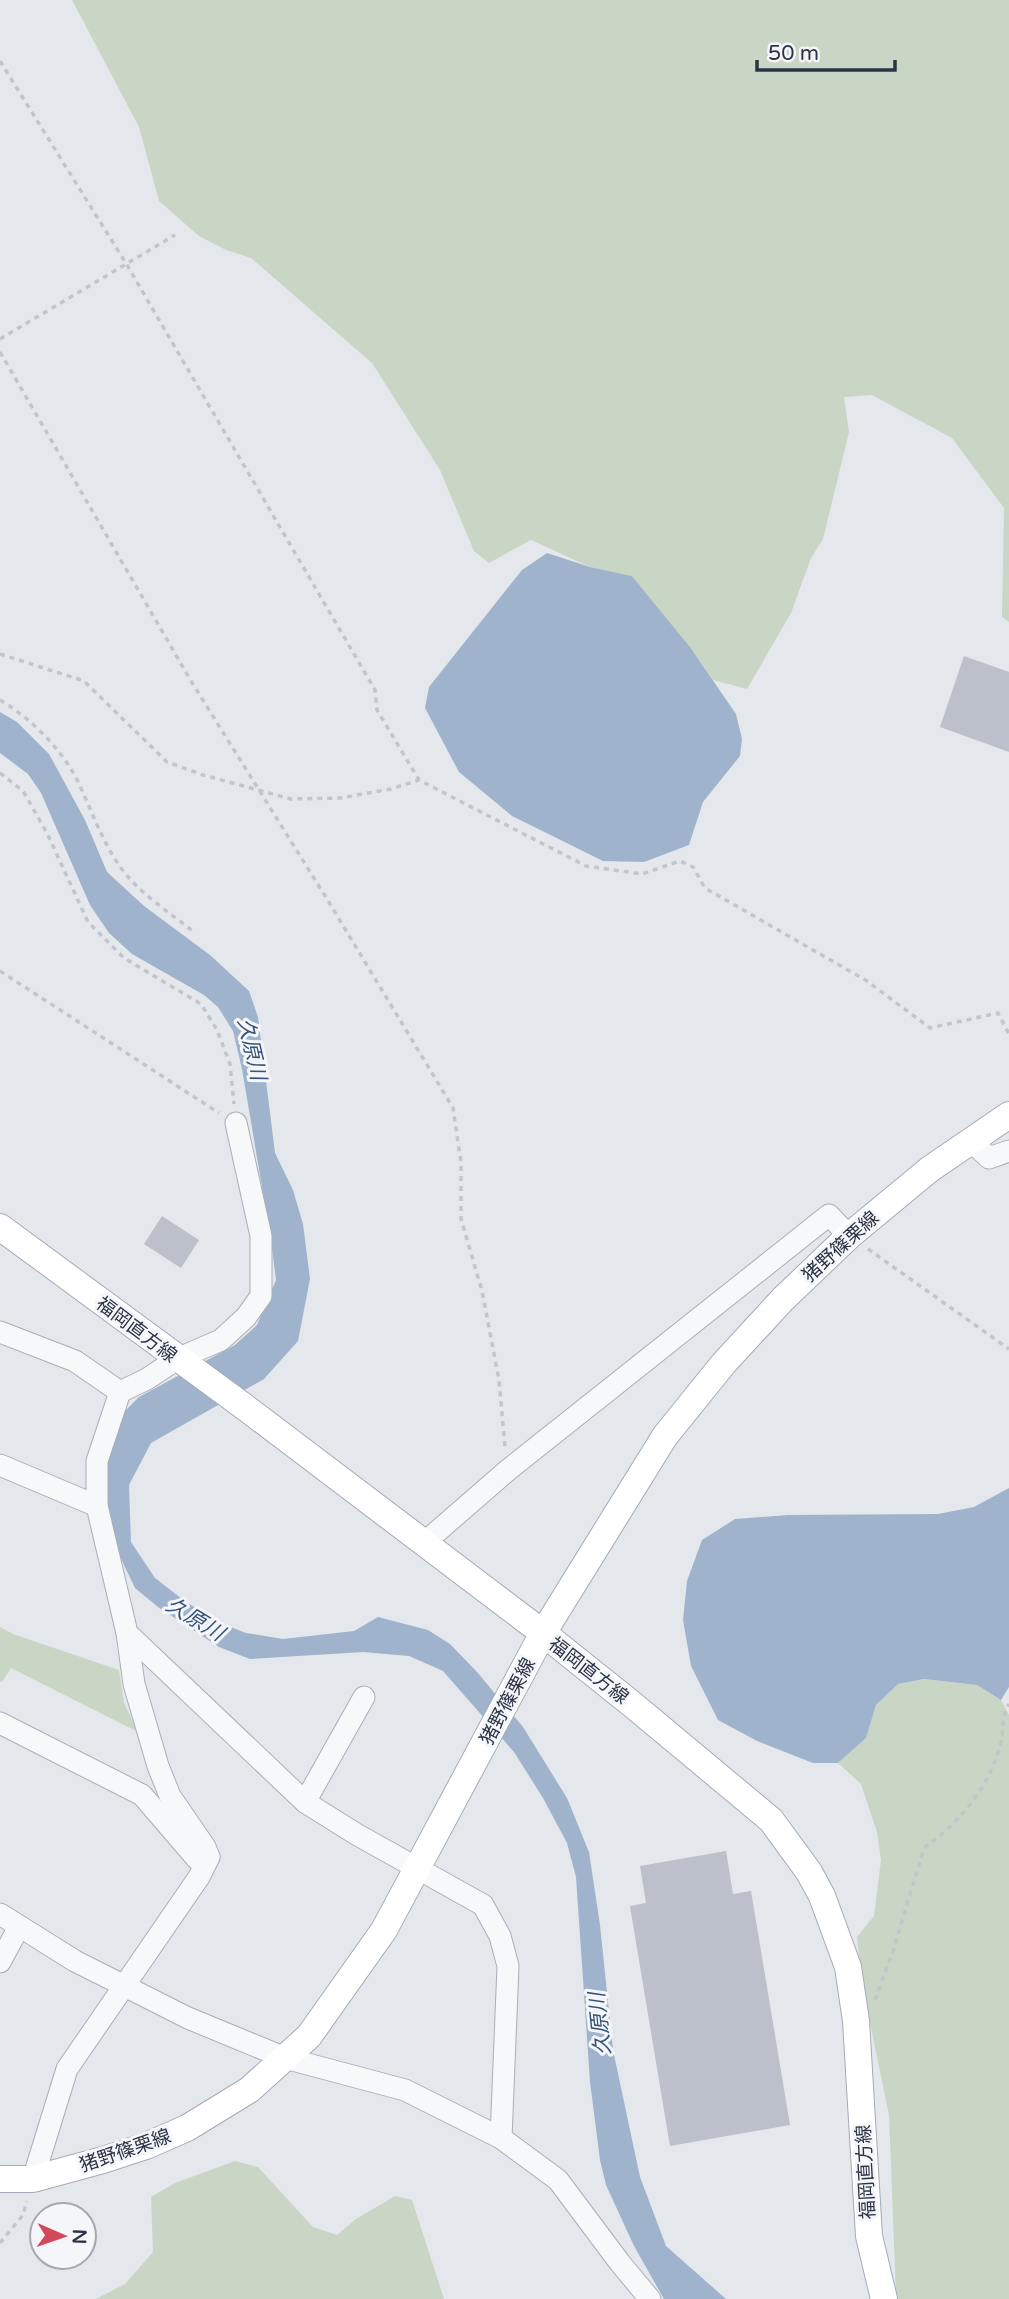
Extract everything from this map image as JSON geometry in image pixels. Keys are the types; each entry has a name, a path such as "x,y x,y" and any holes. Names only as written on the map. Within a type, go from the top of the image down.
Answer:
{"main road":[{"name":"猪野篠栗線","path":"0,2179 33,2179 146,2146 187,2127 249,2090 309,2036 376,1940 543,1633 665,1436 724,1363 775,1308 849,1236 930,1168 1009,1115"},
{"name":"福岡直方線","path":"0,1227 246,1408 543,1633 644,1713 771,1820 798,1855 822,1896 848,1967 856,2021 869,2236 884,2299"}],"street":[{"path":"33,2179 67,2069 199,1877 209,1857 170,1796 158,1766 134,1684 127,1633 97,1506 97,1461 120,1392 221,1340 246,1317 261,1296 261,1236 236,1124"},
{"path":"971,1141 989,1158 1009,1151"},
{"path":"425,1543 508,1470 829,1215 849,1236"},
{"path":"0,1332 75,1361 120,1392"},
{"path":"0,1465 97,1506"},
{"path":"127,1633 305,1802 356,1834 483,1905 500,1936 508,1965 501,2138"},
{"path":"305,1802 364,1697"},
{"path":"0,1723 142,1795 197,1858 209,1857"},
{"path":"0,1914 75,1961 188,2018 285,2058 405,2090 501,2138 558,2180 650,2299"},
{"path":"0,1962 19,1927"}],"path":[{"path":"0,61 127,265 375,690 377,710 419,780 586,866 642,874 680,861 693,867 705,888 867,981 930,1028 998,1013 1009,1034"},
{"path":"0,339 175,235"},
{"path":"0,352 191,681 453,1108 461,1163 461,1219 482,1291 499,1380 508,1470"},
{"path":"0,654 84,681 167,762 260,792 291,799 340,798 391,789 419,780"},
{"path":"0,700 50,740 79,783 95,823 122,870 194,932"},
{"path":"0,773 23,791 47,833 88,922 124,958 201,1004 217,1030 230,1064 236,1124"},
{"path":"0,971 236,1124"},
{"path":"849,1236 1009,1349"},
{"path":"856,2021 864,2020 880,1990 924,1848 970,1807 982,1788 996,1760 1003,1737 1002,1715 1009,1704"},
{"path":"0,2243 23,2215 33,2179"}],"green space":[{"path":"72,0 1009,0 1009,622 1002,617 1004,508 952,438 872,395 844,397 849,432 823,539 811,558 791,613 747,689 713,680 690,647 632,576 590,567 531,540 489,563 474,551 440,470 372,363 251,258 226,250 199,236 159,201 139,127"},
{"path":"0,1627 13,1634 119,1670 124,1703 138,1732 11,1668 2,1682 0,1681"},
{"path":"924,1679 977,1685 1001,1700 1009,1715 1009,2299 899,2299 896,2294 889,2115 862,1984 857,1937 874,1916 881,1860 877,1832 861,1784 838,1763 866,1738 876,1705 898,1684"},
{"path":"235,2161 258,2167 313,2227 337,2235 356,2219 395,2196 412,2200 444,2299 96,2299 125,2284 153,2252 151,2197 175,2183"}],"water":[{"path":"547,553 590,567 632,576 690,647 736,714 742,739 740,756 703,802 689,845 644,862 603,861 512,816 459,772 425,708 429,687 522,570"},
{"name":"久原川","path":"0,712 17,722 49,754 85,820 107,872 144,906 210,955 249,991 258,1017 275,1153 293,1190 303,1224 310,1279 298,1341 264,1379 151,1443 129,1485 131,1542 155,1578 186,1602 223,1624 246,1633 283,1639 354,1631 378,1617 428,1630 450,1644 523,1727 567,1798 589,1852 600,1925 613,2050 640,2177 666,2246 726,2299 664,2299 634,2246 606,2185 590,2082 576,1877 567,1843 514,1752 443,1671 409,1656 363,1652 250,1659 219,1647 158,1607 135,1588 123,1563 112,1537 104,1494 108,1453 123,1413 139,1397 235,1345 257,1325 276,1280 271,1240 233,1031 218,1007 204,995 132,954 109,933 90,905 41,793 28,774 0,753"},
{"path":"1009,1488 1009,1687 1001,1700 977,1685 924,1679 898,1684 876,1705 866,1738 838,1763 813,1763 757,1741 718,1720 691,1666 683,1620 687,1581 702,1540 735,1519 788,1515 938,1514 974,1507"}],"building":[{"path":"964,656 1009,672 1009,752 940,727"},
{"path":"162,1216 199,1240 181,1268 144,1244"},
{"path":"726,1851 733,1894 751,1891 790,2125 670,2146 630,1906 646,1903 640,1866"}]}
